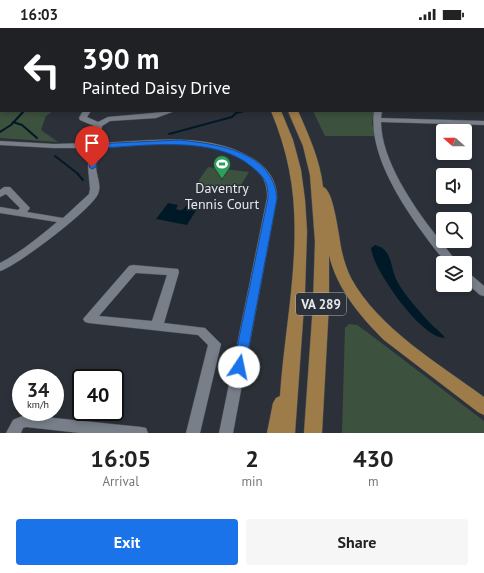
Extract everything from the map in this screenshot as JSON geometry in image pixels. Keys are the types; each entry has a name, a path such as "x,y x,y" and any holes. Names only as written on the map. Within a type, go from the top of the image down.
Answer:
{"main road":[{"name":"VA 289","path":"276,112 287,138 294,164 301,213 301,260 286,433"},
{"name":"VA 289","path":"293,112 308,146 316,175 321,222 322,262 313,433"},
{"path":"316,175 328,206 338,264 349,287 357,299 376,323 390,336 484,407"},
{"path":"276,433 292,354"}],"street":[{"path":"86,112 83,118 98,125"},
{"path":"132,112 142,116"},
{"path":"98,125 108,119 156,116 168,112"},
{"path":"446,256 436,244 391,170 379,139 377,116 484,123"},
{"path":"0,267 14,260 66,221 93,195 95,189 92,167 98,125"},
{"path":"0,143 56,146 179,143 210,146 230,151 260,168 270,181 273,192 226,433"},
{"path":"0,194 7,189 25,208 20,214"},
{"path":"0,210 66,221"},
{"path":"157,325 174,272 133,269 89,319 201,330 214,344 193,433"},
{"path":"472,282 484,292"},
{"path":"13,433 18,424 25,421 141,433"}],"green space":[{"path":"0,112 52,112 46,116 41,130 58,142 0,138"},
{"path":"313,112 374,112 372,123 375,136 325,136"},
{"name":"Daventry Tennis Court","path":"208,167 249,172 236,193 195,186"},
{"path":"349,324 357,325 367,332 484,421 484,433 342,433 345,328"}],"water":[{"path":"168,203 178,205 176,209 180,210 184,209 187,204 199,206 187,225 156,219"},
{"path":"375,245 385,250 397,281 408,298 445,338 435,335 424,327 400,302 380,271 374,258 371,248"}],"waterway":[{"path":"14,122 23,112"},
{"path":"169,134 232,117 236,113 240,112"},
{"path":"0,132 14,122"},
{"path":"14,122 22,125 37,138"},
{"path":"55,156 77,173 83,180"}],"place":[{"name":"Daventry Tennis Court","path":"222,179"}],"route":[{"path":"92,167 96,146 152,143 191,143 220,148 240,155 254,163 266,174 273,192 239,367"}]}
